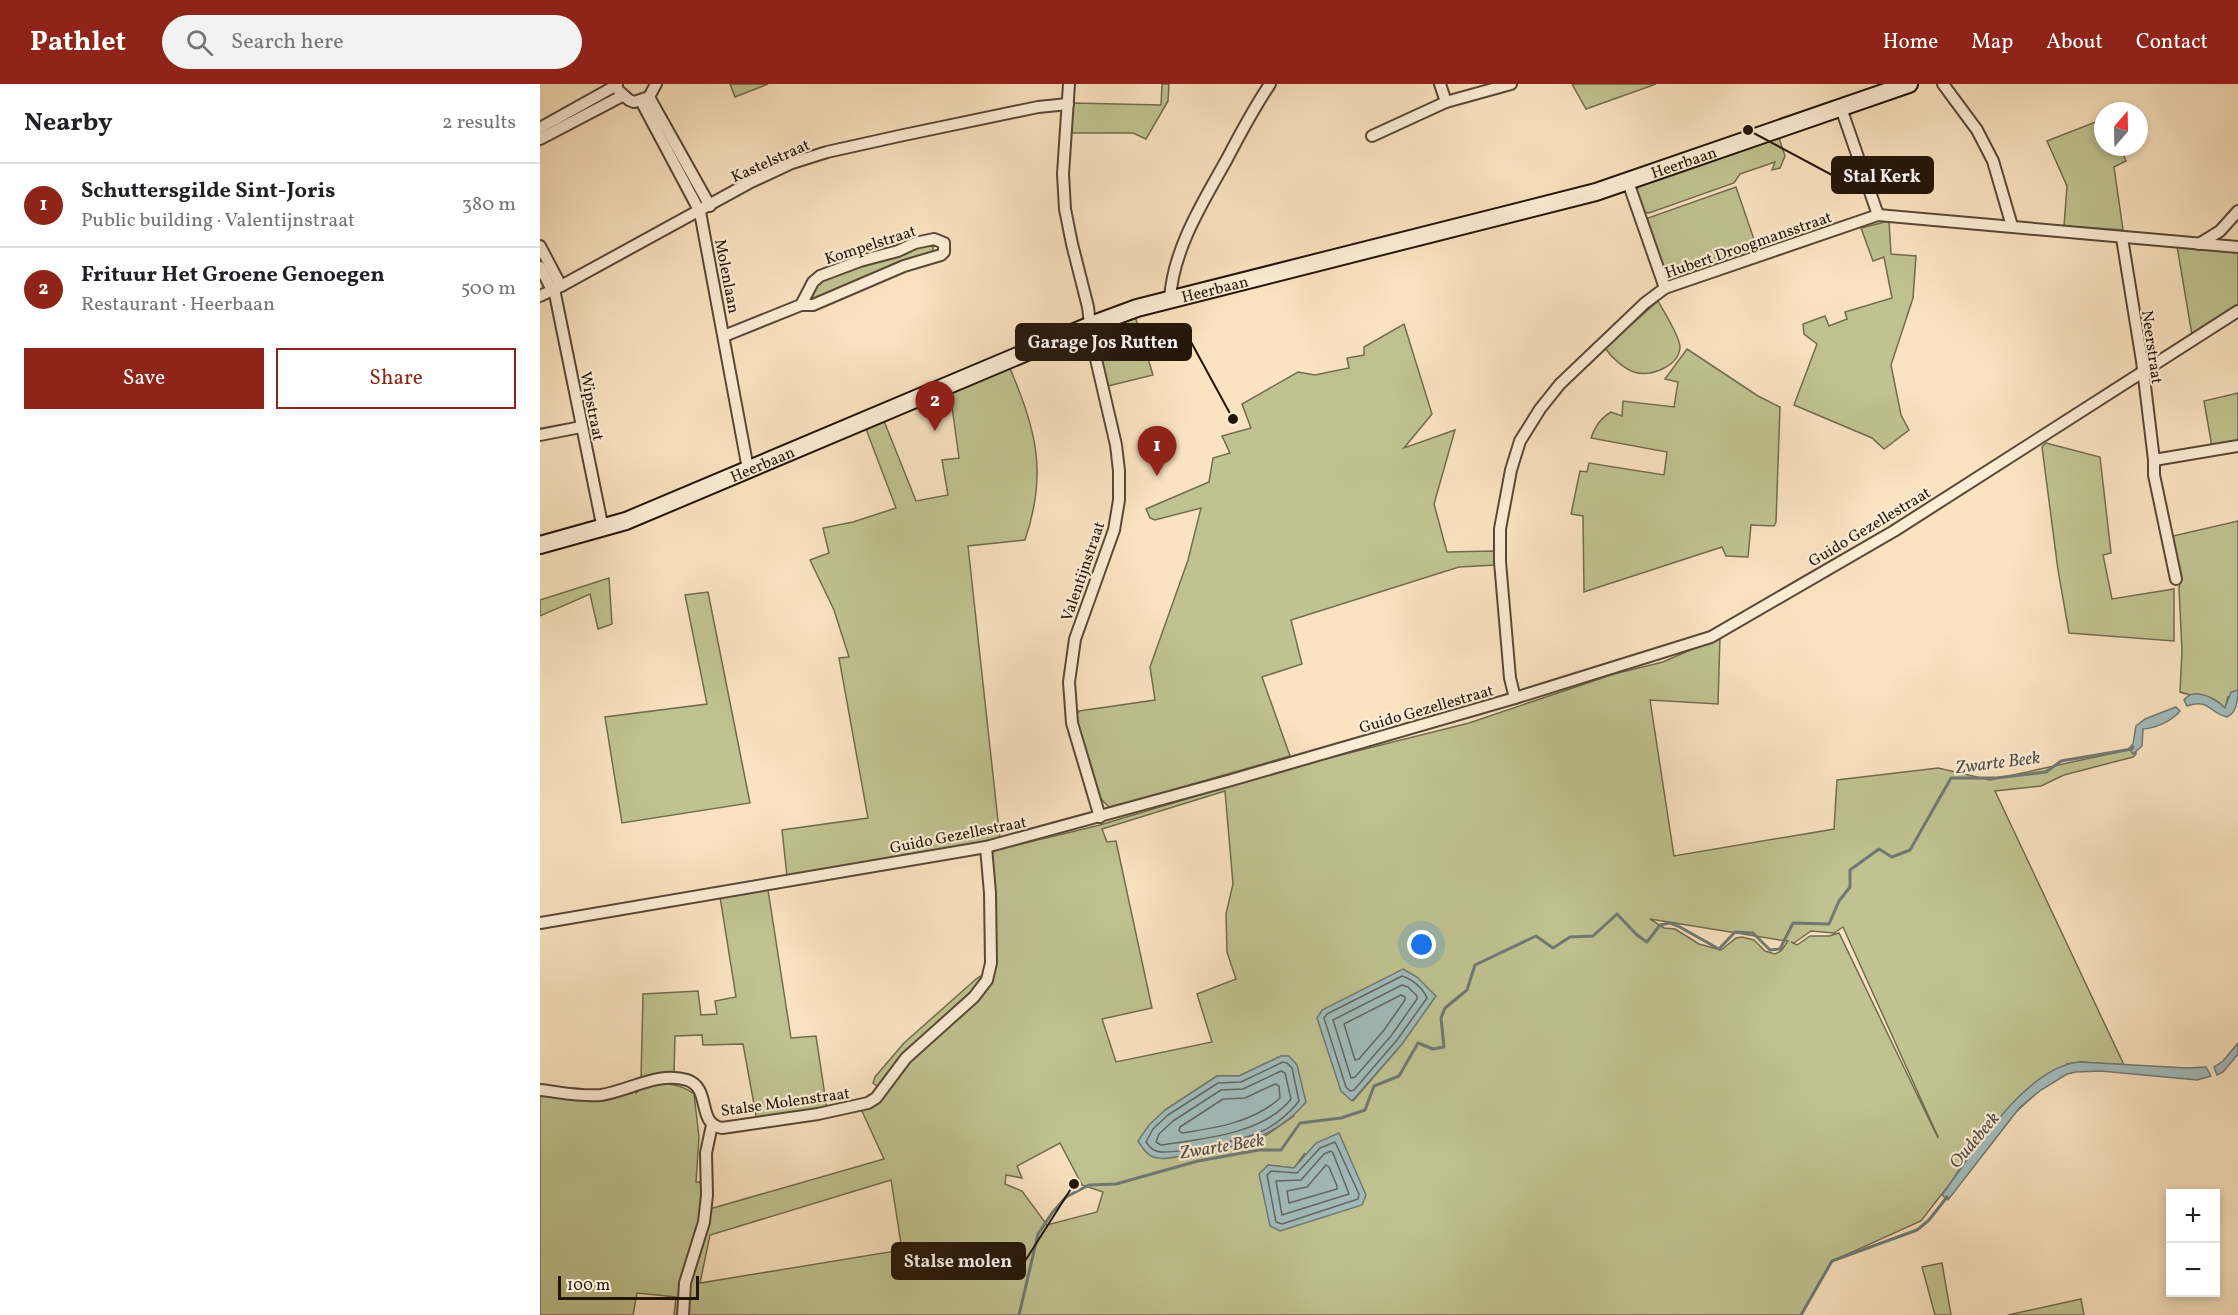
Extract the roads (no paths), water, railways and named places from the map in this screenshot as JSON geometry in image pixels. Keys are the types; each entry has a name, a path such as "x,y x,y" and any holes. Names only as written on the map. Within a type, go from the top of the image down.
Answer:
{"street":[{"path":"645,99 656,84"},
{"name":"Valentijnstraat","path":"1069,84 1063,174 1065,209 1088,307 1118,457 1119,500 1111,542 1072,649 1069,693 1075,732 1100,817"},
{"path":"1170,299 1172,278 1197,214 1270,84"},
{"path":"1440,84 1446,102"},
{"path":"1372,136 1446,102 1511,84"},
{"name":"Heerbaan","path":"540,545 626,521 1090,325 1137,308 1628,182 1909,84"},
{"path":"1942,84 1977,130 1993,161 2012,226"},
{"path":"619,88 629,100 645,99"},
{"path":"540,128 619,88"},
{"path":"540,139 619,88"},
{"path":"645,99 710,206"},
{"name":"Molenlaan","path":"645,99 700,212 748,470"},
{"name":"Kastelstraat","path":"540,296 700,212 749,183 792,163 827,152 1038,107 1068,104"},
{"path":"1841,108 1878,215"},
{"path":"1628,182 1665,288"},
{"path":"2199,244 2220,231 2238,211"},
{"name":"Hubert Droogmansstraat","path":"1515,698 1510,678 1500,562 1500,529 1510,470 1520,441 1540,409 1560,384 1645,303 1665,288 1878,215 2238,247"},
{"name":"Neerstraat","path":"2122,238 2154,460 2154,475 2176,579"},
{"name":"Kompelstraat","path":"724,336 801,304 813,305 904,266 934,258 944,252 944,243 934,239 915,243 898,251 860,261 820,276 813,282 801,304"},
{"name":"Wipstraat","path":"540,246 556,288 581,427 603,529"},
{"name":"Wipstraat","path":"540,267 556,288"},
{"name":"Guido Gezellestraat","path":"540,923 986,847 1100,817 1515,698 1711,637 1894,531 2238,311"},
{"path":"540,435 581,427"},
{"path":"2154,460 2238,446"},
{"name":"Stalse Molenstraat","path":"540,1090 597,1095 618,1092 652,1080 686,1079 702,1093 706,1116 712,1125 722,1128 818,1114 856,1106 876,1098 906,1058 974,998 983,988 990,973 990,893 986,847"},
{"path":"683,1315 685,1283 704,1222 707,1195 706,1153 712,1125"}],"water":[{"path":"2238,690 2235,709 2227,717 2205,705 2187,706 2184,700 2194,694 2205,695 2225,708 2231,692"},
{"path":"2176,707 2180,711 2173,718 2158,726 2143,729 2142,746 2133,754 2129,748 2133,744 2136,726 2145,719"},
{"path":"1403,969 1417,977 1436,996 1402,1044 1352,1101 1341,1091 1317,1018 1322,1010"},
{"path":"2238,1043 2238,1054 2223,1072 2217,1075 2214,1067 2223,1061"},
{"path":"1281,1056 1289,1056 1297,1065 1306,1102 1280,1125 1236,1145 1168,1158 1151,1156 1138,1141 1149,1125 1165,1110 1217,1076 1239,1076"},
{"path":"2080,1062 2206,1067 2211,1076 2197,1080 2101,1071 2067,1074 2041,1090 2020,1107 1948,1200 1942,1195 1985,1136 2021,1095 2040,1079 2060,1067"},
{"path":"1339,1133 1366,1195 1362,1205 1280,1231 1270,1226 1259,1174 1268,1165 1294,1168 1316,1143"}],"waterway":[{"name":"Zwarte Beek","path":"1019,1315 1038,1234 1066,1197 1089,1185 1116,1184 1198,1161 1259,1150 1281,1150 1300,1123 1341,1118 1365,1110 1374,1086 1399,1076 1418,1043 1433,1049 1444,1047 1441,1018 1445,1008 1467,990 1475,965 1536,936 1553,948 1570,937 1593,936 1617,914 1647,942 1660,925 1670,923 1719,949 1735,932 1753,933 1770,950 1780,949 1793,923 1829,924 1839,901 1850,887 1850,870 1879,849 1892,857 1910,850 1951,778 1996,778 2046,772 2061,761 2133,747"},
{"name":"Oudebeek","path":"1801,1315 1832,1261 1917,1230 1929,1220 1947,1197"}],"place":[{"name":"Stal Kerk","path":"1748,130"},
{"name":"Garage Jos Rutten","path":"1233,419"},
{"name":"Frituur Het Groene Genoegen","path":"935,431"},
{"name":"Schuttersgilde Sint-Joris","path":"1157,476"},
{"name":"Stalse molen","path":"1074,1184"}]}
